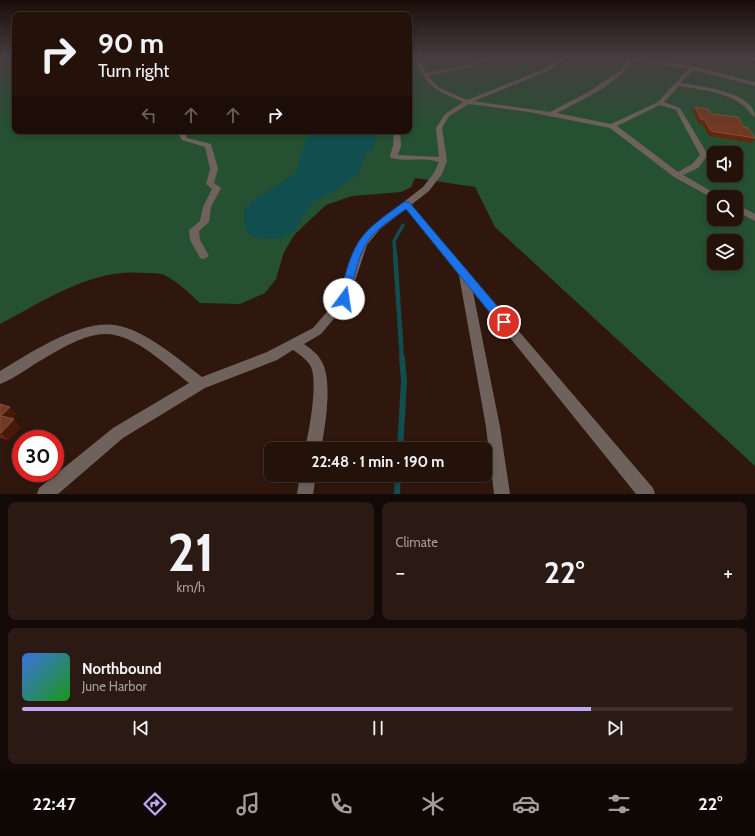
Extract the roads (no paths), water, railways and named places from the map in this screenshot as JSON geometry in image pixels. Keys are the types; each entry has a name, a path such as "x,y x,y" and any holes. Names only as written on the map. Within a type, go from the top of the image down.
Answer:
{"street":[{"path":"429,80 436,88 467,102 551,114 612,126 677,175 707,192"},
{"path":"45,494 118,433 200,384 272,356 317,331 344,299 351,273 362,244 376,227 426,189 438,174 443,161 439,128 447,115 467,102 521,80"},
{"path":"551,114 590,93 610,80"},
{"path":"612,126 660,103 681,80"},
{"path":"739,80 755,84"},
{"path":"678,84 709,90 737,98 744,102 755,115"},
{"path":"660,103 678,109 704,155 695,166 677,175"},
{"path":"182,134 184,139 208,146 214,169 210,184 217,188 207,207 204,222 194,230 195,240 204,256"},
{"path":"397,134 397,146 394,156 400,158 434,157 443,161"},
{"path":"406,204 647,494"},
{"path":"743,211 755,218"},
{"path":"463,273 493,427 502,494"},
{"path":"0,378 39,354 66,341 94,330 115,330 140,340 200,384"},
{"path":"294,344 314,360 319,372 318,408 314,442"},
{"path":"305,494 307,482"}],"water":[{"path":"311,134 376,134 373,148 365,155 359,173 335,191 313,202 295,230 284,237 265,239 249,235 245,227 244,211 251,202 296,173 307,136"}],"waterway":[{"path":"395,254 394,241 403,225"},
{"path":"395,253 402,359"},
{"path":"400,442 404,381 402,358"},
{"path":"397,494 398,482"}]}
